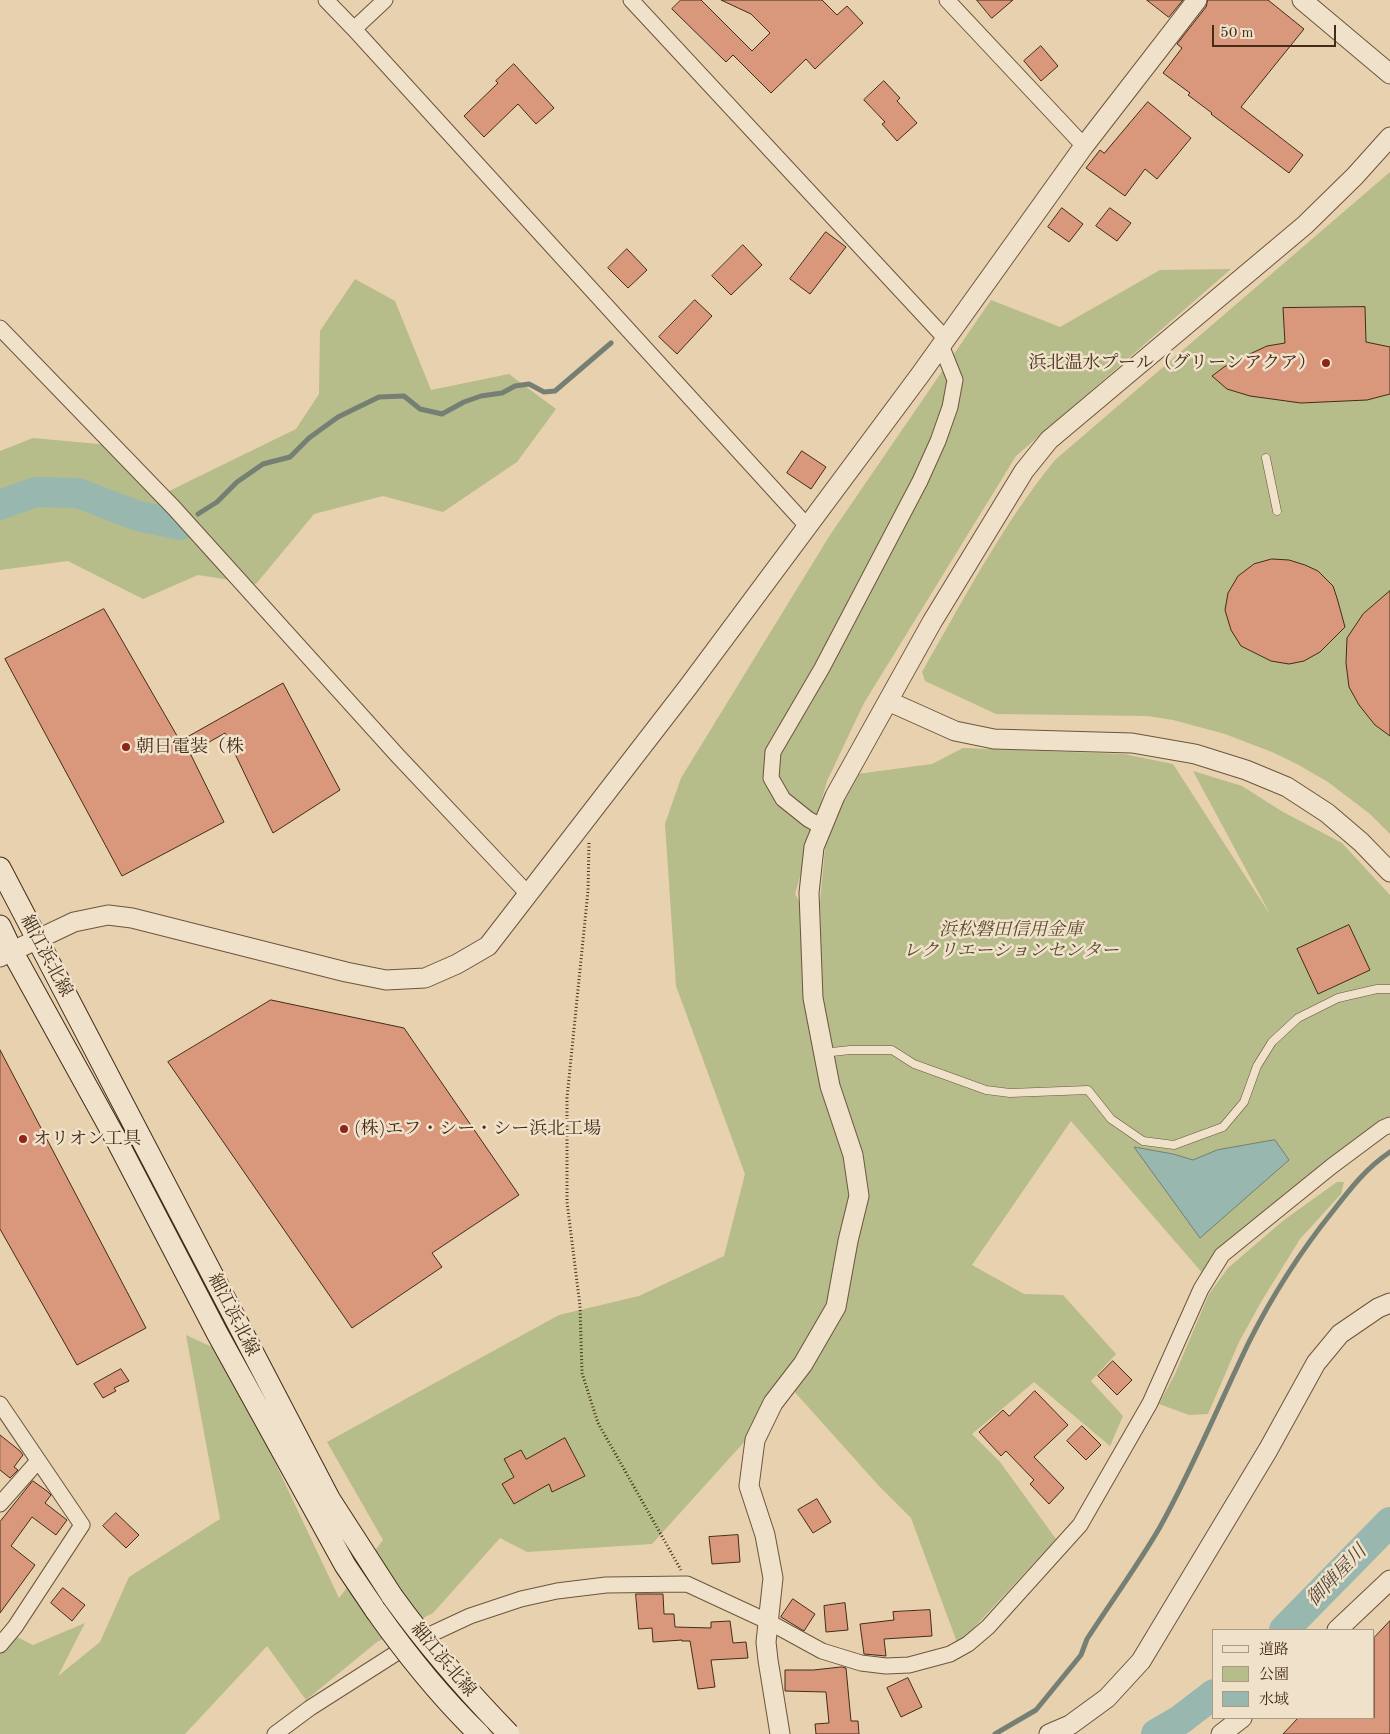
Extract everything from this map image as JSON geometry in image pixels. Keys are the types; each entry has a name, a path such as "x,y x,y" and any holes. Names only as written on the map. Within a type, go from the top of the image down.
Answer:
{"main road":[{"name":"細江浜北線","path":"0,868 330,1500 392,1596 425,1642 450,1672 509,1734"},
{"name":"細江浜北線","path":"0,926 6,954 117,1140 218,1332 345,1565 410,1659 479,1734"}],"street":[{"path":"326,0 807,526"},
{"path":"354,29 385,0"},
{"path":"632,0 943,342 955,380 950,407 938,441 920,481 822,668 773,752 771,778 783,799 808,819 822,827"},
{"path":"947,0 1084,146"},
{"path":"6,954 36,938 74,922 108,915 132,918 346,972 386,980 425,978 457,964 488,946 688,686 943,342 1084,146 1197,0"},
{"path":"1302,0 1390,74"},
{"path":"780,1734 766,1642 773,1578 765,1535 749,1486 755,1440 773,1403 803,1364 836,1307 848,1241 859,1196 853,1155 830,1086 813,998 809,892 814,847 834,796 932,622 1000,508 1024,471 1049,440 1305,224 1355,176 1390,137"},
{"path":"0,328 174,508 397,755 528,894"},
{"path":"888,701 955,732 994,739 1132,743 1195,754 1246,770 1287,787 1328,813 1361,842 1390,872"},
{"path":"275,1734 310,1708 412,1643 470,1616 521,1599 557,1591 606,1585 687,1584 768,1622 822,1651 861,1663 909,1666 950,1654 968,1644 988,1626 1080,1525 1150,1403 1200,1289 1222,1255 1332,1166 1390,1125"},
{"path":"1049,1734 1070,1725 1107,1698 1141,1661 1268,1450 1316,1363 1340,1334 1378,1308 1390,1303"},
{"path":"0,1404 82,1525 15,1627 0,1644"},
{"path":"0,1504 38,1461"},
{"path":"1338,1629 1390,1580"},
{"path":"1222,1734 1241,1719"}],"lane":[{"path":"1266,458 1277,511"},
{"path":"823,1053 850,1050 892,1050 914,1064 986,1090 1010,1092 1088,1090 1111,1119 1144,1141 1174,1144 1223,1127 1244,1102 1257,1066 1272,1042 1298,1018 1338,998 1377,989 1390,989"}],"path":[{"path":"590,842 588,891 567,1098 567,1202 580,1306 582,1373 598,1423 678,1562 687,1584"}],"green space":[{"path":"1390,172 1390,834 1370,814 1328,782 1272,752 1225,734 1173,720 1148,716 996,714 925,681 922,672 984,563 1018,510 1055,460"},
{"name":"浜松磐田信用金庫 レクリエーションセンター","path":"1231,269 1016,456 864,703 827,781 795,894 821,941 820,902 825,848 837,805 857,774 932,764 963,748 1124,754 1173,764 1271,916 1193,771 1242,786 1283,812 1342,843 1390,895 1390,1116 1381,1121 1204,1275 1071,1121 972,1265 1024,1294 1063,1295 1116,1354 1091,1381 1123,1416 1110,1446 1034,1382 972,1434 1000,1462 1056,1539 958,1645 911,1518 879,1486 792,1389 652,1544 527,1552 500,1538 433,1613 377,1642 306,1700 267,1646 185,1734 0,1734 0,1653 15,1636 33,1645 85,1623 58,1676 100,1642 129,1577 220,1519 186,1335 212,1347 272,1456 339,1598 383,1540 327,1442 559,1315 639,1296 724,1256 745,1174 676,986 665,824 681,778 830,535 991,300 1060,327 1160,270"},
{"path":"355,279 395,301 431,390 509,374 556,409 517,462 443,512 383,496 314,514 256,584 198,575 143,599 68,561 0,570 0,451 33,438 109,445 163,494 296,429 319,394 320,331"},
{"path":"1337,1182 1344,1182 1341,1194 1300,1239 1261,1302 1239,1342 1208,1414 1189,1415 1159,1404 1175,1374 1209,1294 1228,1268 1284,1220"}],"water":[{"path":"1275,1140 1289,1160 1200,1238 1134,1147 1173,1154 1193,1160 1217,1150"}],"building":[{"path":"681,0 701,0 752,51 770,33 751,14 721,0 822,0 837,15 847,6 863,23 815,69 806,59 771,93 733,55 726,62 672,9"},
{"path":"977,0 1013,0 992,18"},
{"path":"1147,0 1183,0 1169,17"},
{"path":"1208,0 1268,0 1304,29 1241,107 1303,155 1289,173 1211,114 1188,95 1190,93 1163,73 1182,48 1177,44 1206,7"},
{"path":"1041,46 1058,66 1041,81 1024,61"},
{"path":"514,64 554,108 536,124 518,104 484,137 464,116 498,83 496,81"},
{"path":"884,81 900,98 897,101 917,123 897,141 882,124 885,122 864,100"},
{"path":"1148,102 1191,138 1157,179 1145,169 1125,196 1086,168 1100,150 1104,153"},
{"path":"1062,208 1083,224 1069,242 1048,227"},
{"path":"1110,208 1131,223 1117,241 1096,226"},
{"path":"826,232 846,247 810,294 790,279"},
{"path":"743,245 762,265 731,295 712,276"},
{"path":"627,249 647,270 628,288 608,268"},
{"path":"695,300 712,316 677,354 659,337"},
{"path":"1365,307 1366,342 1390,347 1390,394 1367,400 1301,403 1250,396 1227,389 1212,376 1224,367 1267,346 1285,343 1283,308"},
{"path":"802,451 826,467 811,489 787,473"},
{"path":"1272,559 1289,560 1318,571 1333,586 1337,598 1345,627 1320,652 1304,661 1289,664 1271,661 1241,646 1231,630 1225,610 1228,593 1238,576 1254,564"},
{"path":"1390,591 1390,736 1375,725 1359,705 1349,687 1346,663 1347,638 1363,614"},
{"name":"朝日電装（株","path":"104,609 180,741 283,683 340,790 273,833 225,733 190,753 224,822 122,876 5,659"},
{"path":"1349,925 1370,970 1318,994 1297,949"},
{"name":"(株)エフ・シー・シー浜北工場","path":"271,1000 404,1028 519,1195 432,1253 442,1267 352,1328 168,1062"},
{"name":"オリオン工具","path":"0,1050 146,1328 77,1365 0,1229"},
{"path":"1113,1361 1132,1380 1117,1395 1098,1376"},
{"path":"121,1369 129,1381 114,1388 116,1391 103,1398 94,1384"},
{"path":"1035,1391 1068,1425 1034,1457 1064,1488 1049,1504 1030,1484 1034,1480 1006,1451 1001,1456 979,1432 1003,1410 1009,1416"},
{"path":"1082,1426 1101,1445 1086,1460 1067,1441"},
{"path":"0,1435 23,1455 14,1467 18,1470 10,1478 0,1470"},
{"path":"565,1438 585,1476 552,1492 549,1484 514,1504 502,1484 514,1477 504,1459 521,1450 526,1459"},
{"path":"33,1481 51,1495 45,1503 67,1520 56,1535 32,1517 11,1546 35,1565 0,1613 0,1522"},
{"path":"817,1499 831,1522 813,1533 798,1510"},
{"path":"116,1513 139,1535 126,1548 103,1526"},
{"path":"738,1535 740,1562 712,1564 709,1537"},
{"path":"63,1588 85,1605 72,1621 51,1603"},
{"path":"636,1594 663,1594 664,1614 674,1614 675,1627 711,1628 711,1622 730,1621 733,1643 746,1642 748,1658 711,1660 715,1687 698,1689 690,1641 653,1642 652,1628 639,1629"},
{"path":"793,1599 815,1614 804,1631 781,1617"},
{"path":"845,1603 848,1630 826,1632 824,1606"},
{"path":"930,1610 932,1636 884,1639 886,1656 864,1654 860,1624 894,1620 893,1612"},
{"path":"1390,1621 1390,1734 1283,1734 1297,1719 1375,1719 1375,1637"},
{"path":"846,1668 851,1721 858,1721 859,1734 816,1734 815,1724 829,1723 826,1692 785,1691 785,1670"},
{"path":"908,1678 922,1707 901,1717 887,1688"}],"waterway":[{"path":"198,514 217,502 237,482 263,464 290,457 309,438 338,417 379,397 404,396 420,409 442,414 464,402 481,396 502,393 515,386 529,384 544,392 555,391 611,343"},
{"path":"0,505 36,492 78,493 138,516 181,525"},
{"path":"995,1734 1036,1710 1081,1655 1087,1639 1143,1555 1172,1505 1249,1342 1277,1291 1309,1242 1359,1179 1390,1152"},
{"name":"御陣屋川","path":"1285,1629 1390,1522"},
{"name":"御陣屋川","path":"1156,1734 1180,1720 1212,1696"}],"place":[{"name":"浜北温水プール（グリーンアクア）","path":"1326,363"},
{"name":"朝日電装（株","path":"126,747"},
{"name":"(株)エフ・シー・シー浜北工場","path":"344,1129"},
{"name":"オリオン工具","path":"23,1139"}]}
